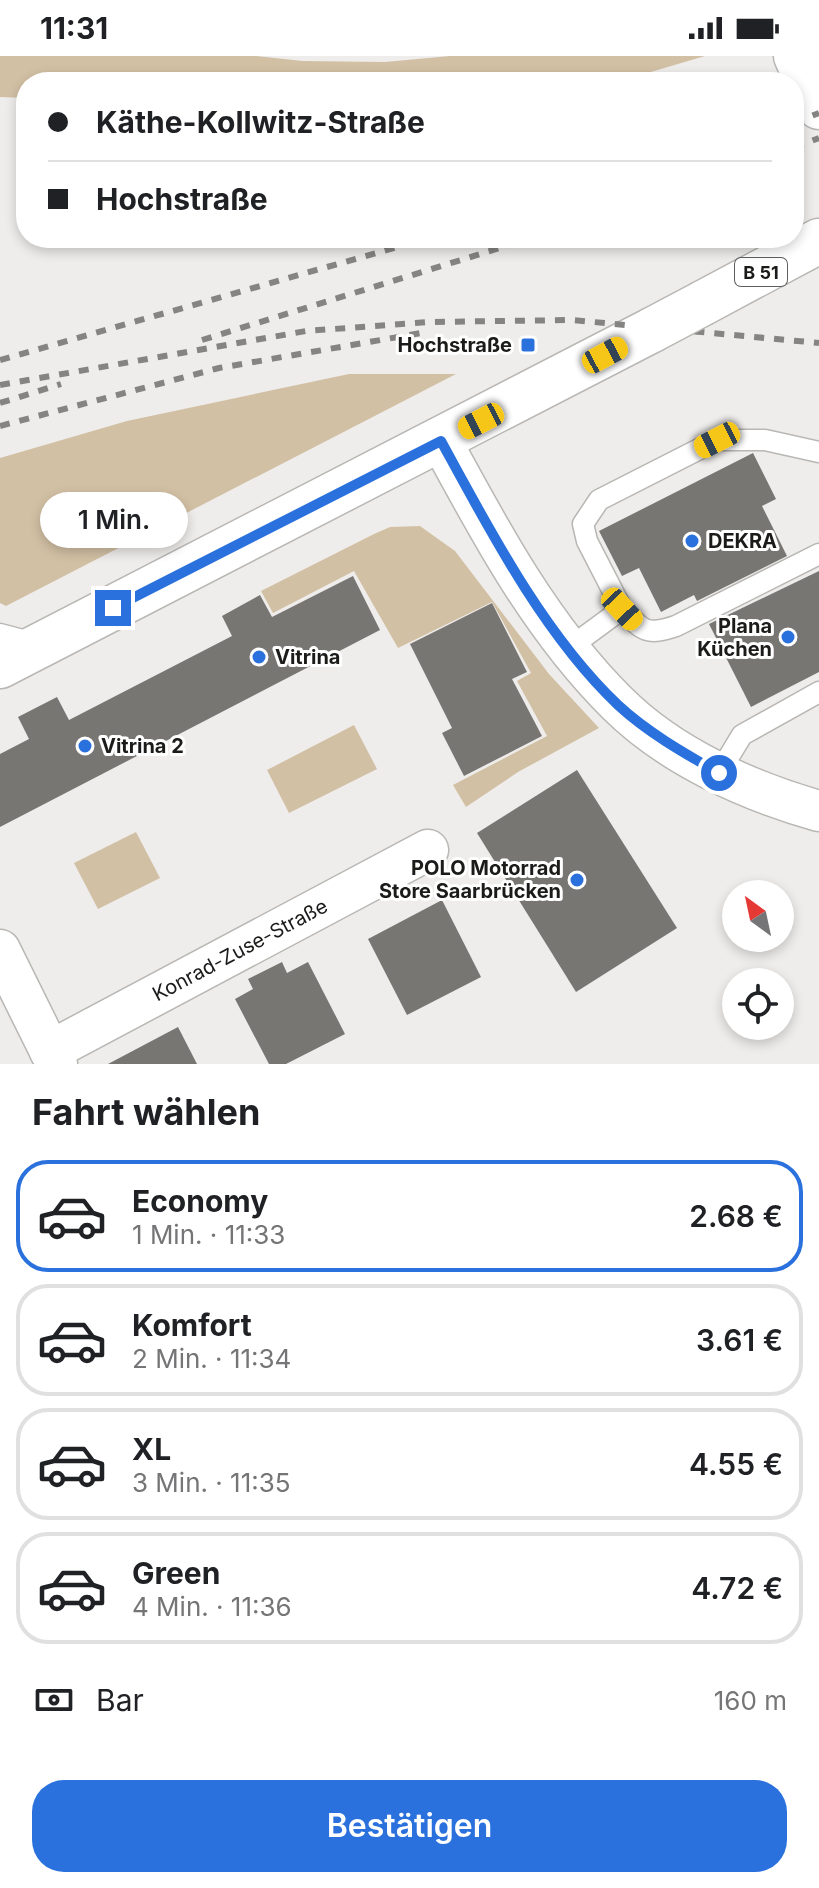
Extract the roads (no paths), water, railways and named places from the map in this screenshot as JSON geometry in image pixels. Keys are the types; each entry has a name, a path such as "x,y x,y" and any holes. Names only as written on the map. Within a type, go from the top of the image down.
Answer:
{"main road":[{"path":"804,74 819,107"},
{"name":"B 51","path":"0,666 21,639 441,441 819,241"}],"street":[{"path":"441,441 514,569 569,648 618,705 675,747 719,773 819,811"},
{"name":"Konrad-Zuse-Straße","path":"0,950 54,1058 428,850"}],"lane":[{"path":"819,452 765,440 717,440 599,500 583,524 587,541 622,609 640,628 654,633 819,554"},
{"path":"569,648 622,609"},
{"path":"719,773 742,735 756,724 819,692"}],"railway":[{"path":"804,119 819,113"},
{"path":"804,144 819,138"},
{"path":"0,360 394,248"},
{"path":"202,340 500,248"},
{"path":"0,385 306,331 430,322 572,320 819,343"},
{"path":"0,426 219,368 421,333"},
{"path":"0,403 61,384"}],"place":[{"name":"Hochstraße","path":"528,345"},
{"name":"DEKRA","path":"692,541"},
{"name":"Plana Küchen","path":"788,637"},
{"name":"Vitrina","path":"259,657"},
{"name":"Vitrina 2","path":"85,746"},
{"name":"POLO Motorrad Store Saarbrücken","path":"577,880"}]}
